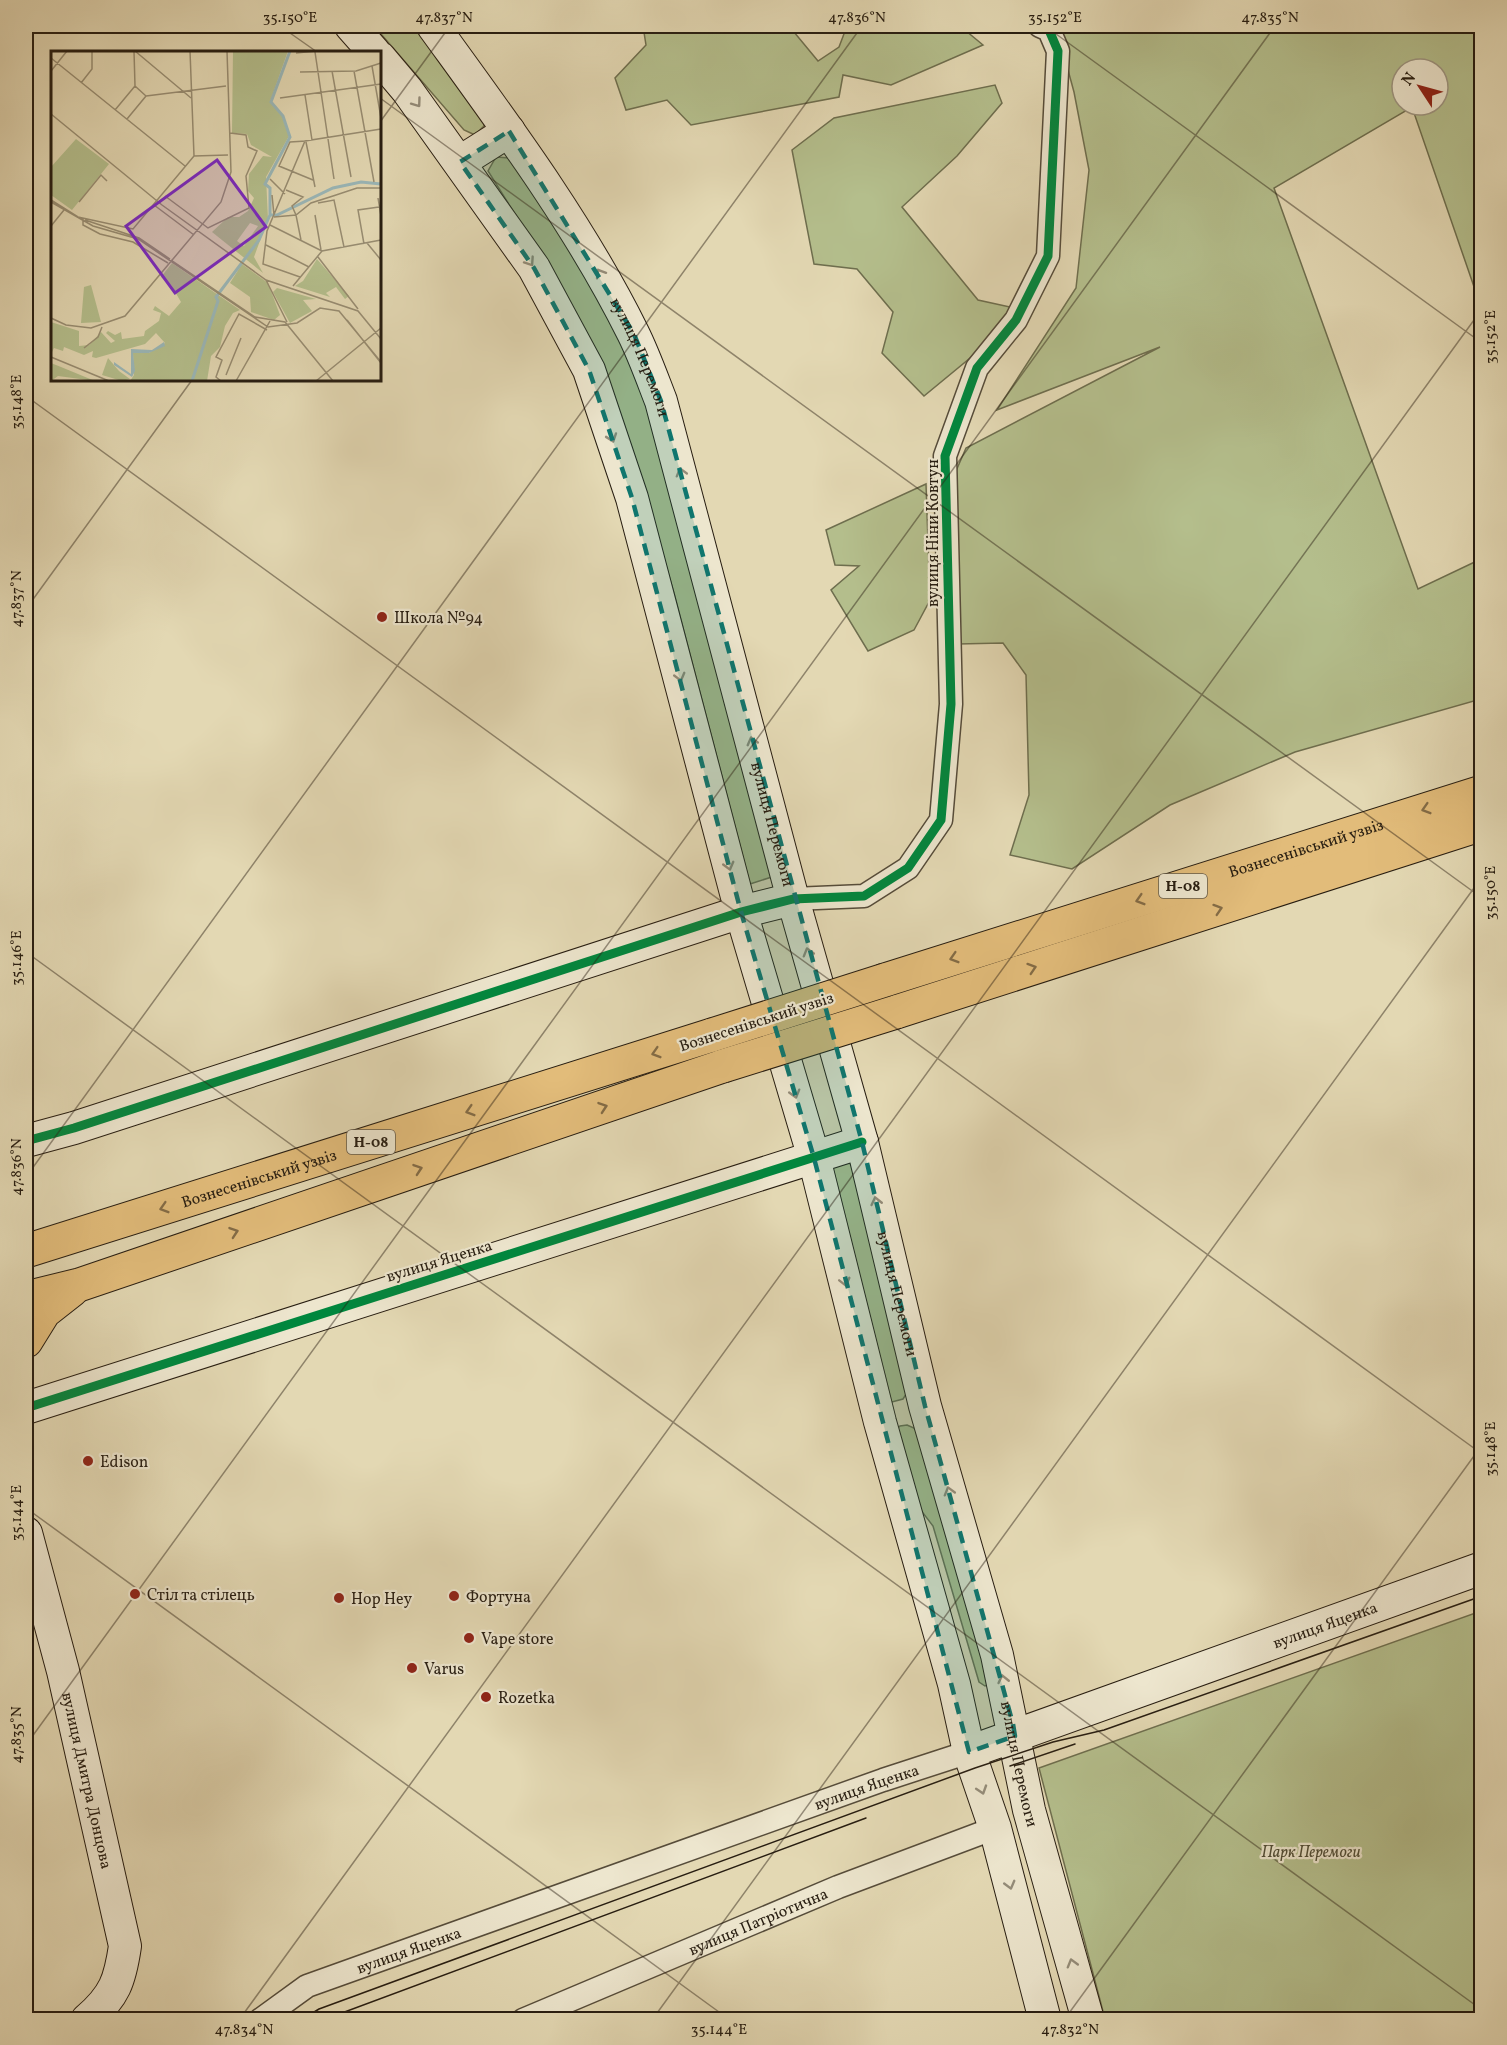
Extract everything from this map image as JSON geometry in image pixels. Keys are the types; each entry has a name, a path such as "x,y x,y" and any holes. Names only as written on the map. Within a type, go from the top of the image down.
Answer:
{"main road":[{"path":"351,26 373,51"},
{"name":"вулиця Перемоги","path":"433,26 508,131 600,273 634,334 662,401 793,899 862,1142 925,1406 997,1655 1029,1810 1088,2019"},
{"path":"381,59 407,90 460,162 534,268 589,370 632,498 741,912 814,1158 880,1422 954,1684 969,1752 995,1828 1045,2019"},
{"path":"460,162 508,131"},
{"name":"Вознесенівський узвіз","path":"27,1249 1482,792"},
{"name":"Вознесенівський узвіз","path":"79,1285 723,1066 1482,824"},
{"path":"26,1141 74,1128 741,912 793,899"},
{"name":"вулиця Яценка","path":"26,1408 862,1142"},
{"path":"26,1341 44,1312 79,1285"},
{"name":"Н-08","path":"26,1299 79,1285"},
{"path":"880,1422 925,1406"},
{"name":"вулиця Дмитра Донцова","path":"26,1533 63,1671 125,1946 120,1978 99,2009 87,2019"},
{"name":"вулиця Яценка","path":"969,1752 1482,1568"}],"street":[{"name":"вулиця Ніни Ковтун","path":"793,899 864,896 908,868 941,820 951,704 945,456 977,368 1016,320 1048,256 1058,51 1049,30 1040,26"},
{"name":"вулиця Яценка","path":"260,2019 307,1986 883,1780 969,1752"},
{"name":"вулиця Патріотична","path":"523,2019 838,1887 995,1828"}],"highlighted area":[{"path":"509,131 634,334 661,401 862,1142 925,1406 1013,1724 1015,1736 969,1752 814,1158 741,912 632,498 589,370 534,268 460,162"}],"green space":[{"path":"374,26 412,26 436,52 484,116 484,126 475,135 464,130"},
{"path":"643,26 789,26 818,61 839,47 847,26 960,26 983,45 891,85 843,75 839,97 691,125 667,100 626,110 615,78 646,45"},
{"path":"1056,26 1475,26 1482,42 1481,307 1415,117 1450,117 1450,57 1390,57 1390,117 1395,117 1274,188 1418,589 1481,559 1481,699 1295,752 1170,805 1072,869 1010,855 1029,795 1026,675 1003,643 958,644 956,471 966,448 1160,347 997,410 1076,288 1089,170 1074,92"},
{"path":"995,85 1002,103 957,156 902,207 978,300 1010,307 998,335 924,396 882,353 893,312 857,269 814,264 792,150 834,118"},
{"path":"496,157 511,158 574,254 630,361 662,449 775,876 750,884 674,593 631,445 593,352 549,268 488,171"},
{"path":"926,484 930,600 914,630 868,651 831,590 859,566 835,565 826,530"},
{"path":"834,1162 849,1162 857,1174 910,1388 903,1399 892,1402 883,1393 830,1178"},
{"path":"907,1425 914,1428 920,1436 990,1684 985,1686 979,1682 933,1526 907,1492 894,1432 900,1426"},
{"name":"Парк Перемоги","path":"1481,1611 1481,2019 1433,2019 1414,2015 1394,2019 1363,2019 1361,2013 1339,2020 1105,2019 1039,1768"}],"tram line":[{"path":"301,2020 319,2009 975,1768 1053,1742 1104,1730 1482,1596"},
{"path":"1010,1766 1075,1744"},
{"path":"323,2020 866,1818"}],"cycle path":[{"path":"26,1141 74,1128 741,912 793,899 864,896 908,868 941,820 951,704 945,456 977,368 1016,320 1048,256 1058,51 1049,30 1040,26"},
{"path":"26,1408 862,1142"}],"place":[{"name":"Школа №94","path":"382,617"},
{"name":"Edison","path":"88,1461"},
{"name":"Стіл та стілець","path":"135,1594"},
{"name":"Фортуна","path":"454,1596"},
{"name":"Hop Hey","path":"339,1598"},
{"name":"Vape store","path":"469,1638"},
{"name":"Varus","path":"412,1668"},
{"name":"Rozetka","path":"486,1697"}]}
